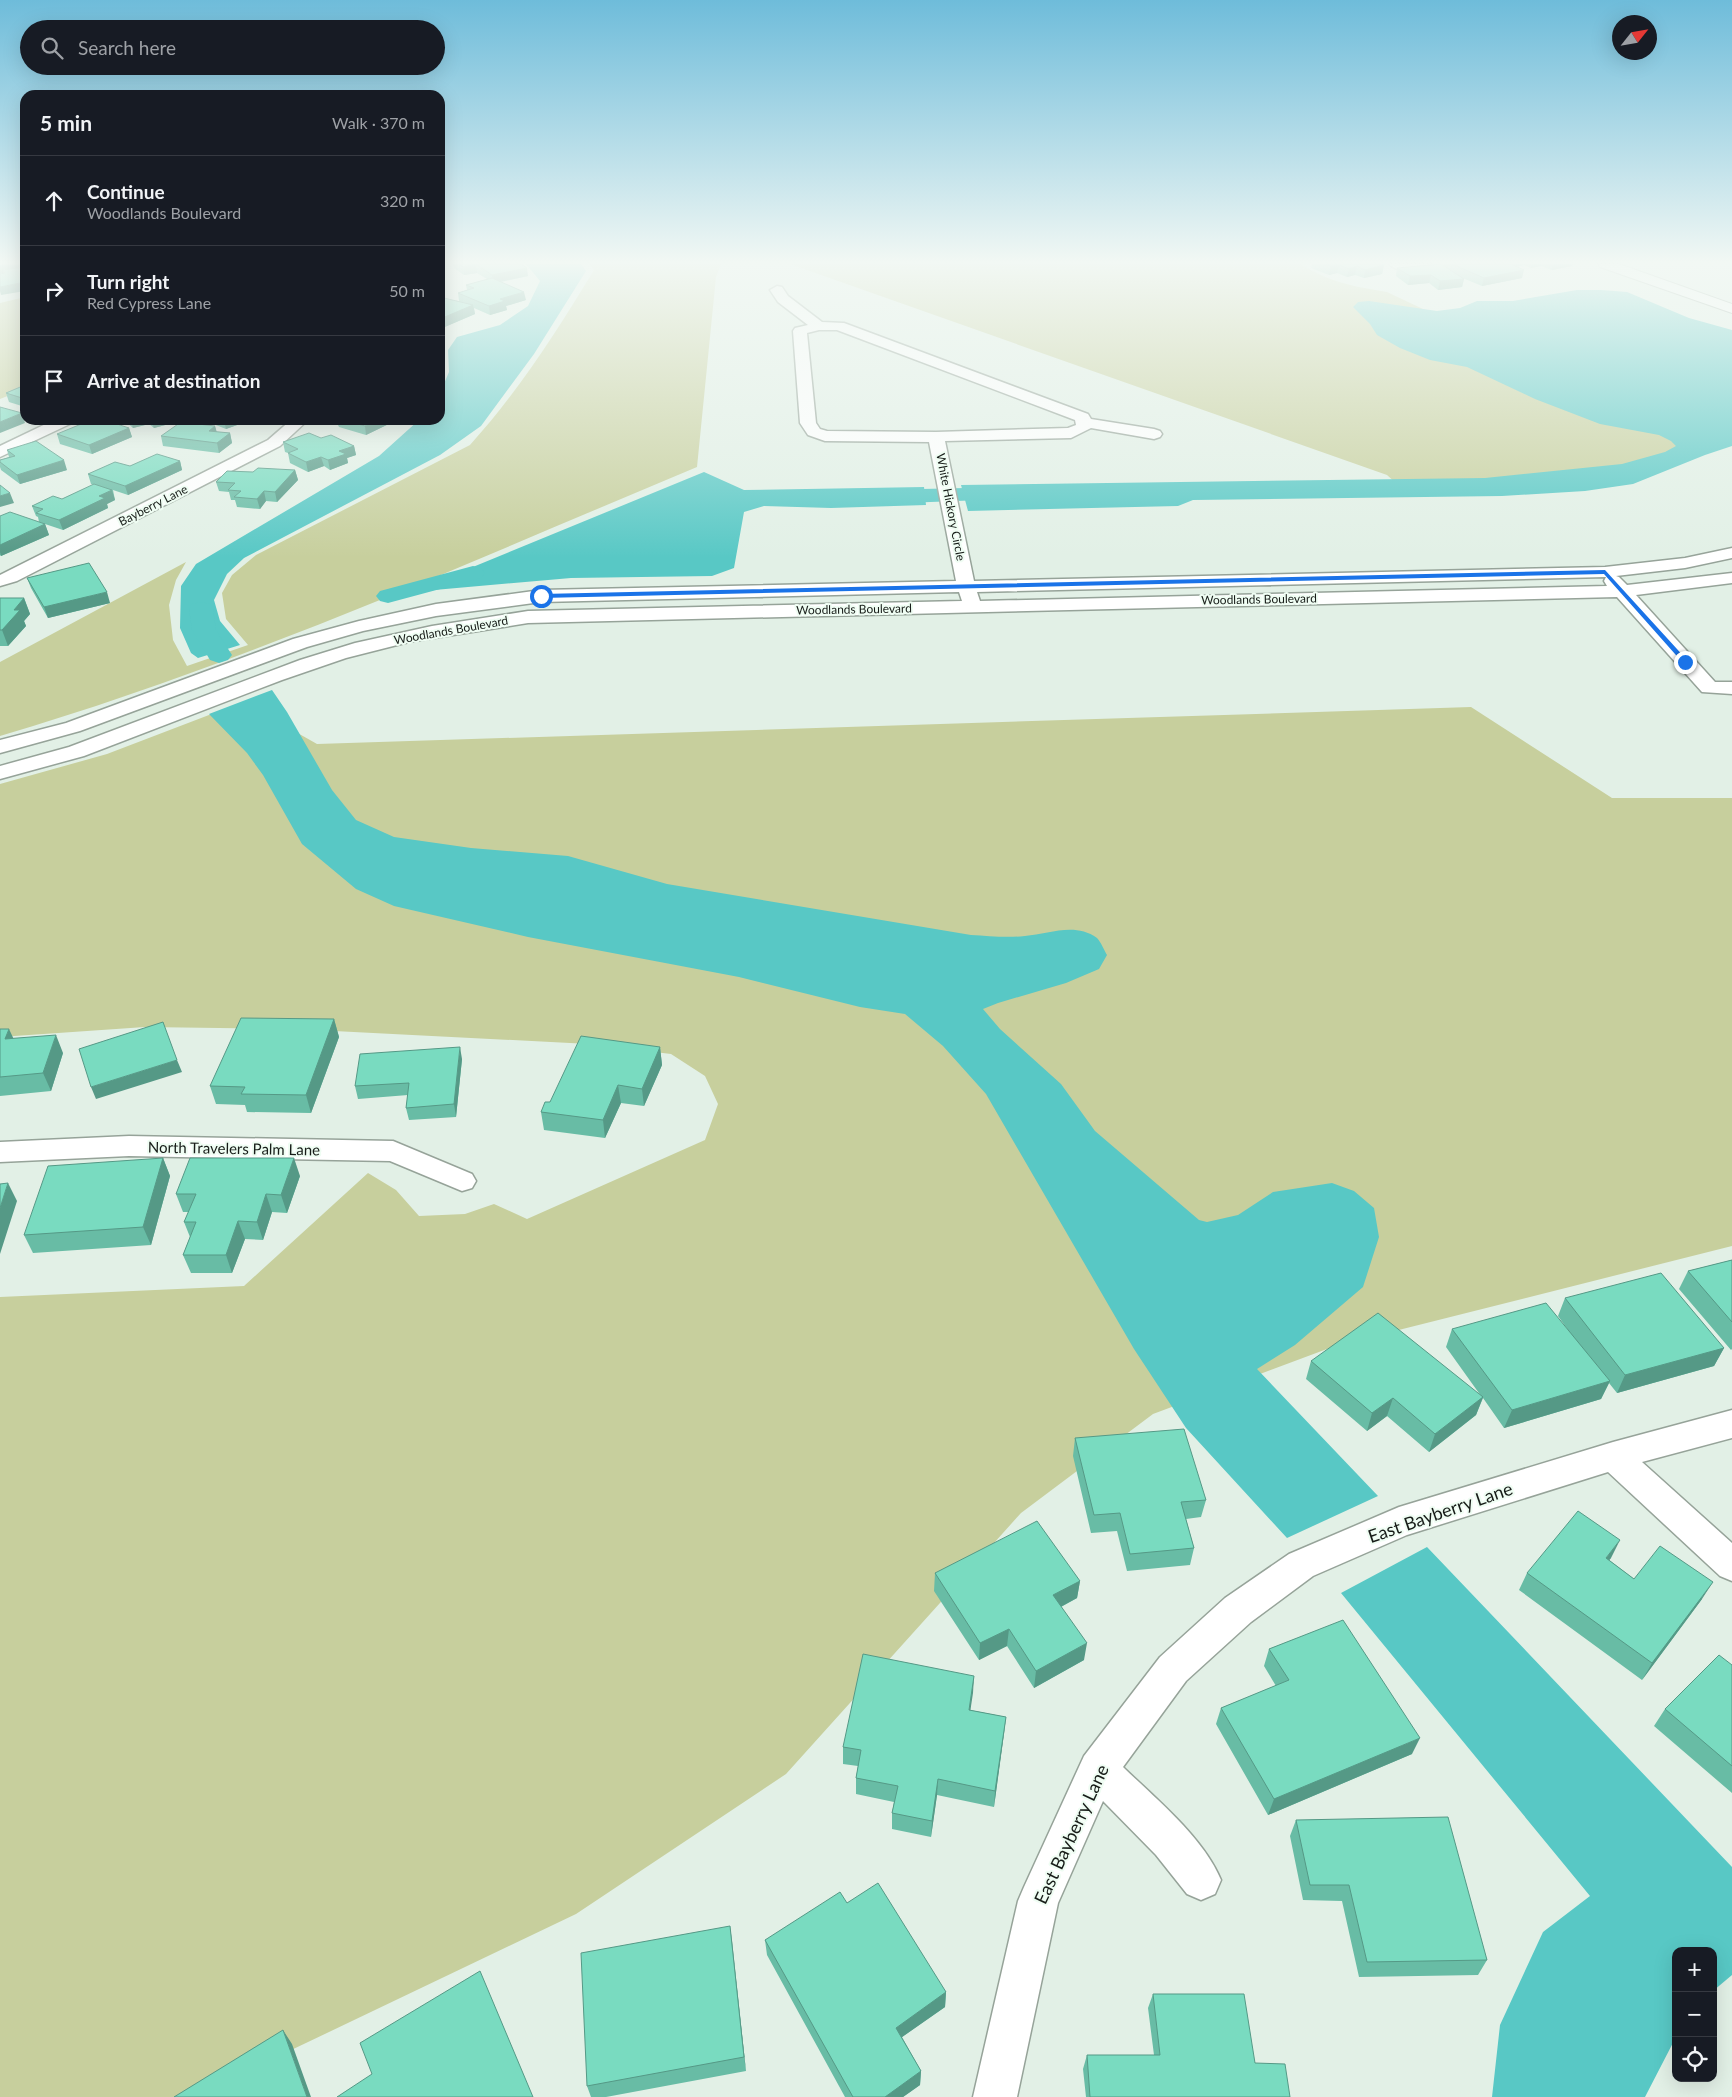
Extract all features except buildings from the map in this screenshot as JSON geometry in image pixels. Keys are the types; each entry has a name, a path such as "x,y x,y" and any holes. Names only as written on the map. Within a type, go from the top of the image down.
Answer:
{"street":[{"name":"White Hickory Circle","path":"803,362 808,423 814,432 825,436 936,437 1071,433 1084,427 1084,422"},
{"path":"935,362 1083,417 1084,422 1154,434"},
{"path":"0,452 56,425"},
{"name":"Bayberry Lane","path":"0,581 274,443 294,425"},
{"name":"White Hickory Circle","path":"936,437 966,586 973,606"},
{"name":"Woodlands Boulevard","path":"0,747 71,728 266,655 333,633 399,617 488,601 541,596 1605,572 1685,562 1732,553"},
{"path":"1605,572 1709,688 1732,688"},
{"name":"Woodlands Boulevard","path":"0,773 85,749 275,676 339,654 396,639 458,626 528,617 1622,591 1732,578"},
{"name":"North Travelers Palm Lane","path":"0,1152 129,1146 393,1151 462,1181"},
{"name":"East Bayberry Lane","path":"995,2097 1038,1901 1098,1769 1173,1669 1238,1610 1301,1566 1399,1522 1613,1456 1732,1424"},
{"path":"1613,1456 1732,1565"},
{"path":"1098,1769 1170,1841 1201,1880"}],"green space":[{"path":"0,362 20,362 20,391 0,399"},
{"path":"535,362 708,362 697,467 438,576 265,645 177,678 0,736 0,662 186,562 176,580 169,605 173,640 187,666 248,645 226,619 222,593 232,575 256,555 470,445 521,382"},
{"path":"1067,362 1535,362 1702,441 1649,469 1398,485 1387,475"},
{"path":"243,702 317,744 1471,707 1612,798 1732,798 1732,1246 1335,1346 1153,1414 1021,1513 786,1774 576,1914 193,2097 0,2097 0,1297 244,1286 368,1173 396,1190 419,1216 465,1214 494,1204 527,1219 705,1140 718,1104 705,1076 671,1054 589,1044 295,1029 145,1027 0,1037 0,784 107,754"}],"water":[{"path":"449,362 528,362 481,426 440,455 244,558 227,574 214,600 220,621 240,645 198,658 191,653 180,628 181,586 196,564 379,456 413,425 445,425 445,381 449,372"},
{"path":"1440,362 1732,362 1732,446 1633,484 1585,491 1502,496 1193,500 1178,506 968,511 961,485 1485,478 1622,464 1665,452 1676,446 1659,435 1600,424 1535,399 1467,367"},
{"path":"704,472 744,490 924,487 926,505 831,508 764,506 744,512 734,568 712,576 571,578 412,592"},
{"path":"272,690 287,712 332,790 356,820 394,837 471,848 568,856 667,884 971,935 1018,937 1071,930 1089,933 1097,938 1107,955 1099,969 1066,983 983,1009 1000,1029 1061,1084 1095,1131 1199,1220 1207,1222 1238,1215 1273,1192 1332,1183 1354,1191 1374,1208 1379,1237 1363,1287 1295,1345 1257,1369 1378,1496 1287,1538 1186,1428 1134,1349 986,1094 943,1046 905,1014 860,1007 739,977 528,937 394,906 356,889 302,844 263,775 247,753 209,714"},
{"path":"1427,1547 1732,1867 1732,1975 1717,1988 1717,1947 1672,1947 1672,2045 1645,2097 1492,2097 1500,2025 1543,1932 1590,1896 1341,1593"}],"waterway":[{"path":"879,497 1008,493"},
{"path":"388,596 473,573"},
{"path":"201,609 204,630 219,655"}],"route":[{"path":"541,596 1605,572 1685,662"}]}
